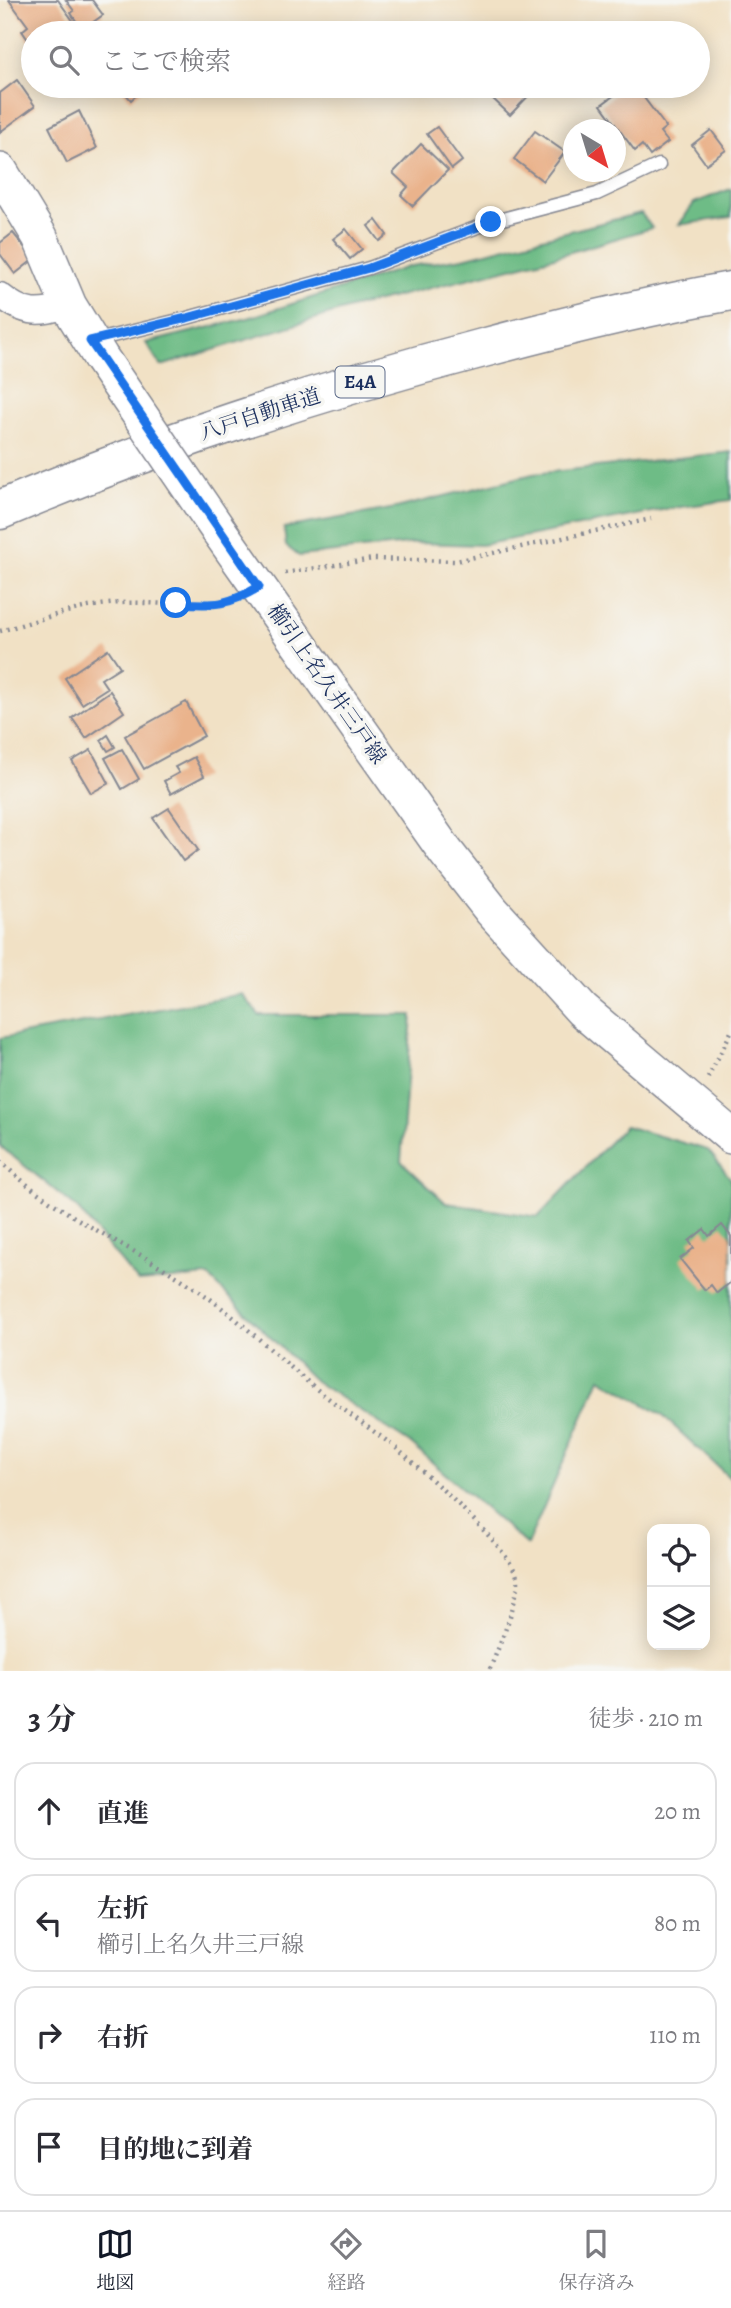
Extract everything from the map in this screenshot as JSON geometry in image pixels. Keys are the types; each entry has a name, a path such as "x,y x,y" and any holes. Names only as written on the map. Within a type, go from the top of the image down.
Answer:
{"highway":[{"name":"八戸自動車道","path":"0,485 62,458 175,418 414,341 558,305 731,270"},
{"name":"八戸自動車道","path":"0,510 86,474 279,406 563,327 731,291"}],"main road":[{"name":"櫛引上名久井三戸線","path":"0,172 40,237 69,306 95,350 444,851 492,911 582,1010 731,1136"}],"street":[{"path":"0,295 24,311 43,313 69,306"}],"lane":[{"path":"95,350 187,318 369,268 491,222 597,194 659,165"}],"path":[{"path":"0,631 92,606 123,603 216,605 240,598 256,583 373,559 456,561 651,519"},
{"path":"690,1102 710,1076 731,1032"},
{"path":"0,1161 23,1183 64,1211 195,1288 305,1380 391,1444"},
{"path":"396,1447 471,1516 512,1566 518,1581 501,1642 489,1671"}],"green space":[{"path":"731,189 731,217 679,225 694,203"},
{"path":"641,213 652,228 547,259 350,308 161,366 146,343 248,318 411,266 463,258"},
{"path":"731,452 731,500 667,509 481,545 417,543 299,556 286,546 284,528 396,508 533,474"},
{"path":"242,994 259,1015 412,1015 401,1161 446,1203 538,1217 625,1126 708,1150 731,1179 731,1479 662,1415 600,1378 527,1545 410,1443 315,1381 208,1276 138,1282 77,1208 0,1146 0,1038"}],"building":[{"path":"9,0 58,0 73,21 24,21"},
{"path":"66,0 92,0 103,15 95,21 76,21 71,13 74,11"},
{"path":"17,80 21,86 21,98 29,98 35,106 0,132 0,93"},
{"path":"492,98 526,98 510,115"},
{"path":"611,98 644,98 666,127 660,132 668,142 650,156 642,145 635,151 626,139 626,119 611,119 601,105"},
{"path":"79,111 97,148 67,163 49,127"},
{"path":"437,127 462,161 452,169 427,134"},
{"path":"711,130 726,150 706,164 692,145"},
{"path":"535,131 563,151 563,155 543,181 514,159"},
{"path":"421,144 448,170 413,206 401,195 408,187 393,173"},
{"path":"376,220 387,235 379,241 368,226"},
{"path":"346,229 362,249 350,259 333,239"},
{"path":"13,233 34,259 15,274 0,254 0,243"},
{"path":"108,649 120,667 101,679 107,688 82,704 65,678"},
{"path":"110,691 124,712 86,738 72,718"},
{"path":"186,702 204,736 144,769 125,736"},
{"path":"108,735 115,747 108,751 101,740"},
{"path":"122,749 139,779 122,789 105,758"},
{"path":"91,750 109,783 91,793 72,761"},
{"path":"194,757 204,776 171,794 164,781 179,773 175,767"},
{"path":"169,808 198,850 183,861 153,818"},
{"path":"722,1225 731,1236 731,1282 717,1293 711,1285 705,1290 680,1259 694,1248 689,1241 704,1229 709,1236"}],"route":[{"path":"176,603 216,605 240,598 259,587 90,341 187,318 369,268 491,222"}]}
